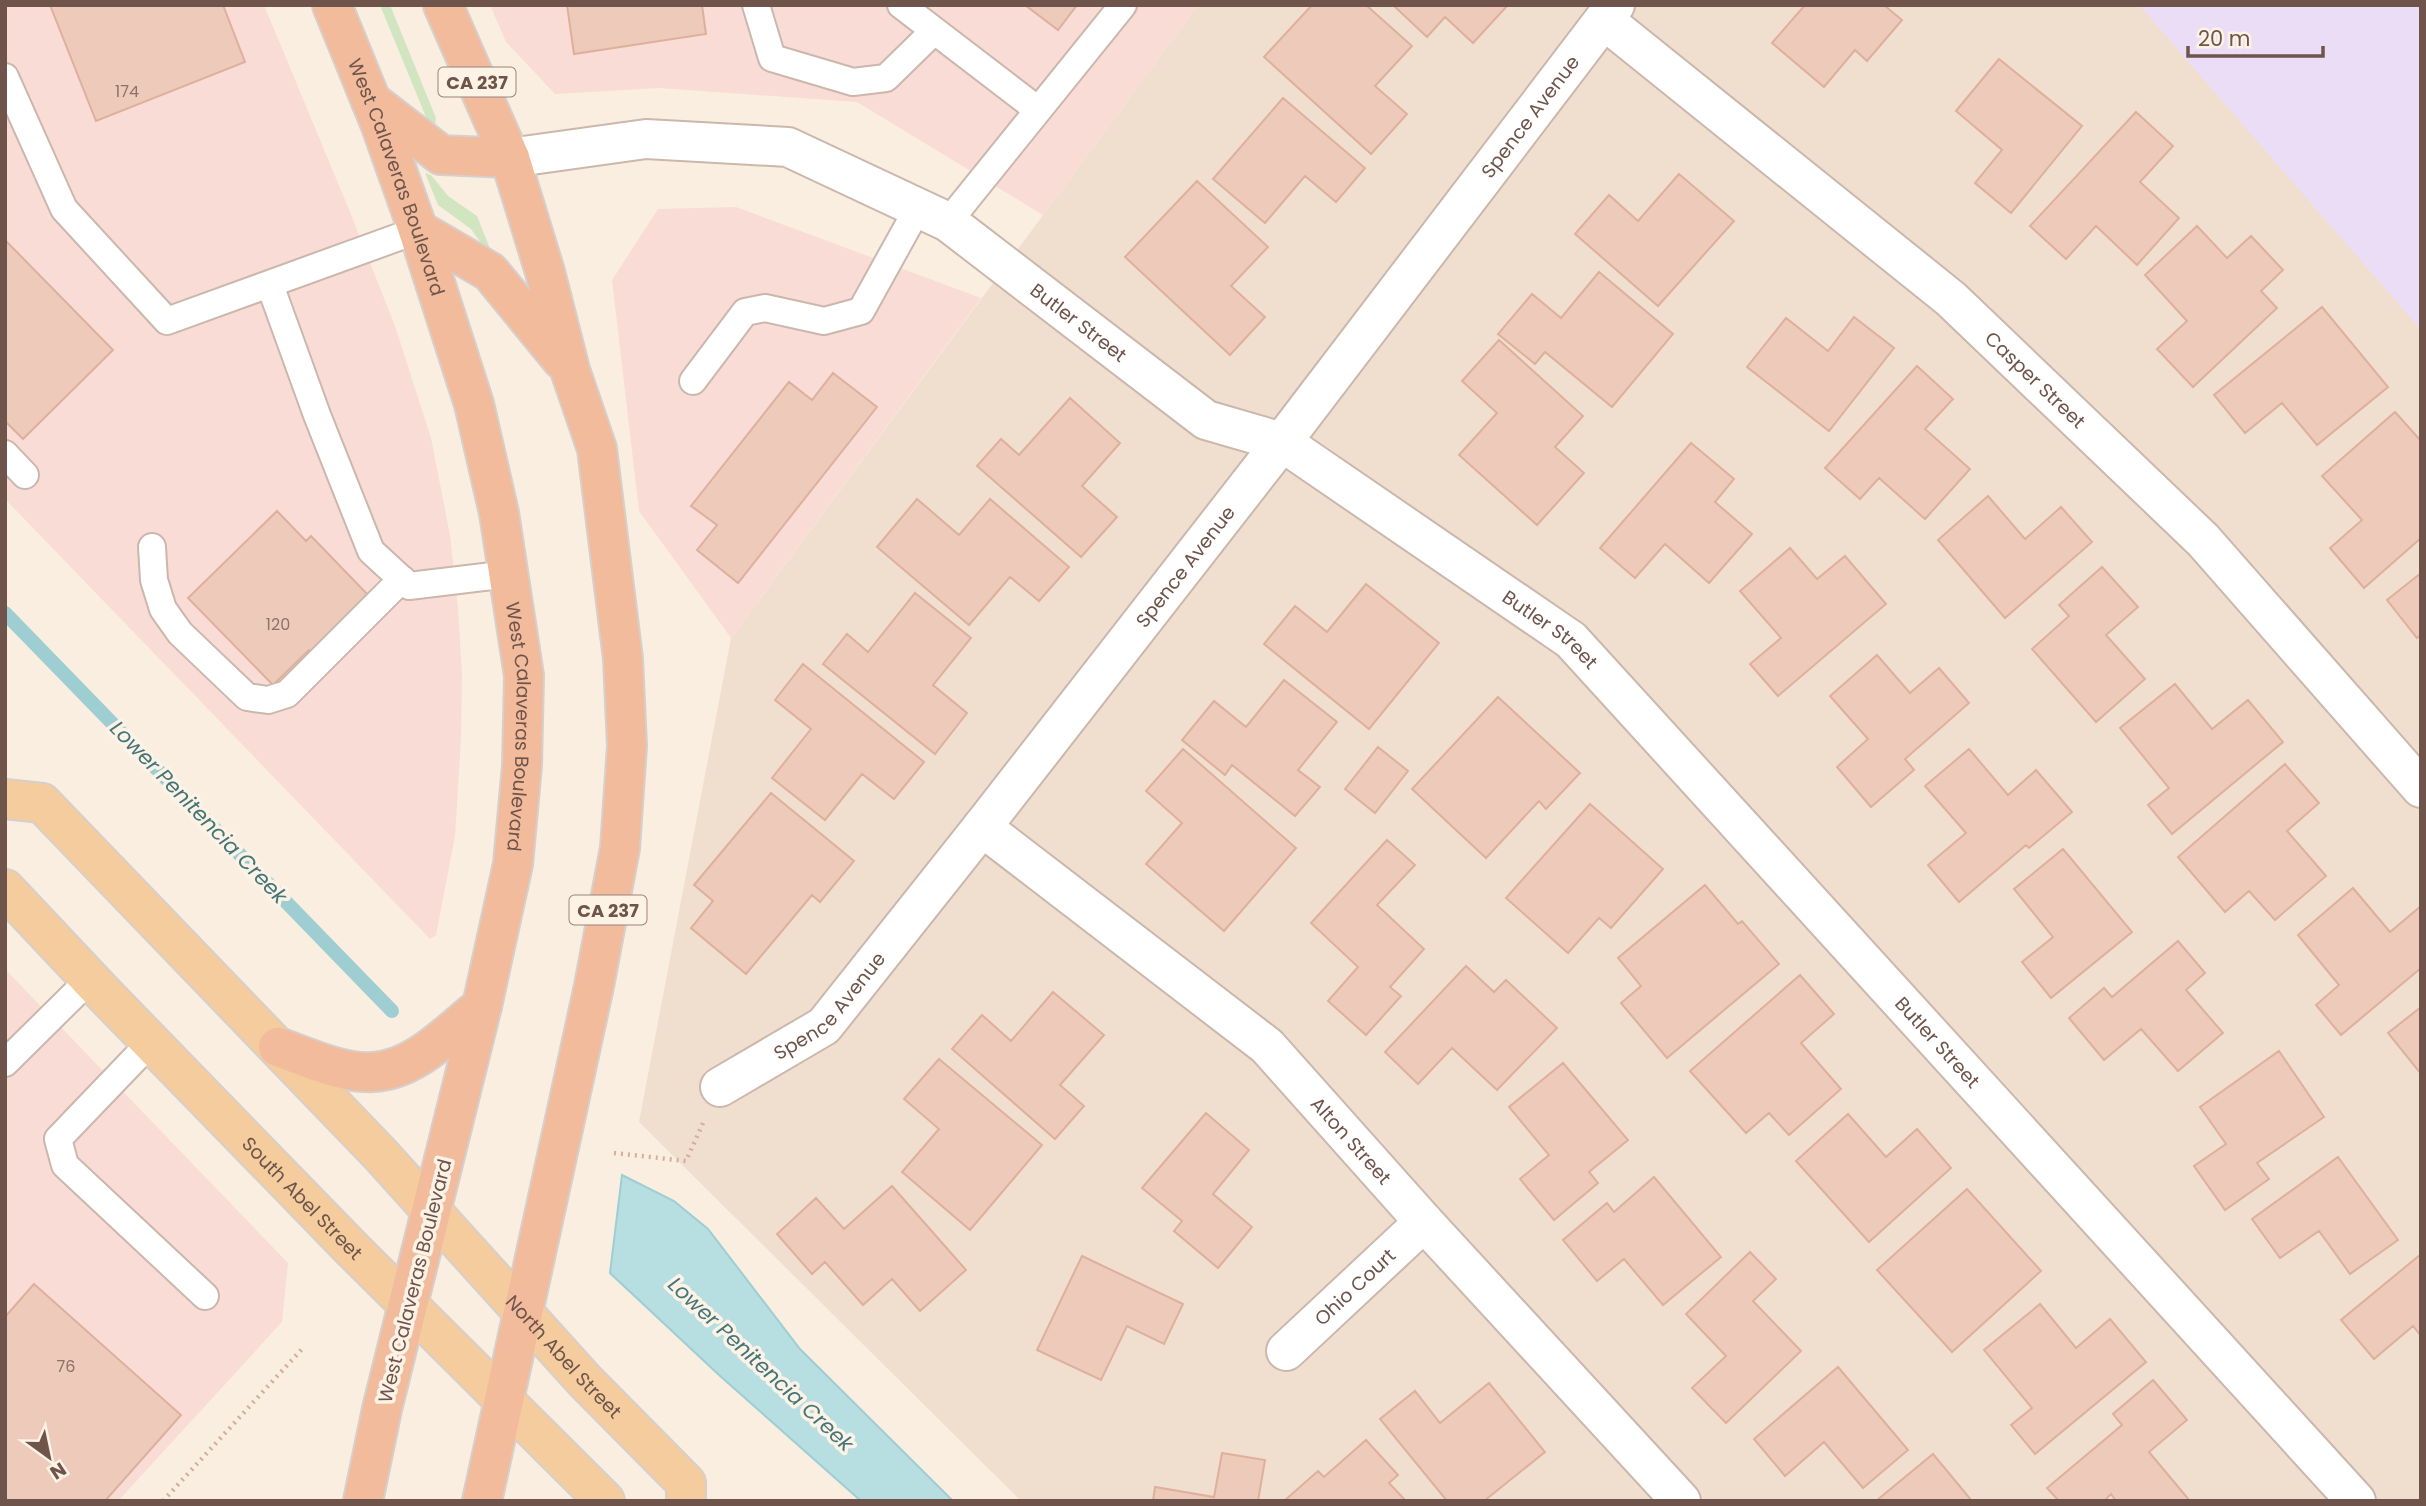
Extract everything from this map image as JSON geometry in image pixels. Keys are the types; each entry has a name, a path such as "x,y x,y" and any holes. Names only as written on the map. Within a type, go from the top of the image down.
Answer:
{"highway":[{"name":"West Calaveras Boulevard","path":"332,5 371,101 418,230 474,404 499,513 524,676 522,766 513,864 482,1006 382,1409 363,1501"},
{"name":"CA 237","path":"443,5 510,158 545,272 570,370 597,449 623,659 627,746 618,860 594,986 482,1501"},
{"path":"371,101 441,155 510,158"},
{"path":"418,230 490,272 570,370"},
{"path":"278,1047 335,1067 371,1073 396,1068 418,1057 482,1006"}],"main road":[{"path":"5,799 42,803 278,1047 432,1212"},
{"name":"South Abel Street","path":"5,889 408,1306 605,1501"},
{"name":"North Abel Street","path":"432,1212 585,1381 687,1483 686,1501"}],"street":[{"name":"Spence Avenue","path":"720,1087 824,1026 1282,442 1609,13"},
{"name":"Casper Street","path":"1609,13 1951,299 2203,540 2421,788"},
{"name":"Butler Street","path":"510,158 646,139 788,147 933,215 1206,420 1282,442 1571,640 2356,1501"},
{"name":"Alton Street","path":"982,827 1267,1046 1424,1222 1681,1501"},
{"name":"Ohio Court","path":"1286,1351 1424,1222"}],"lane":[{"path":"756,5 772,58 853,82 886,78 934,31"},
{"path":"901,5 1038,110"},
{"path":"693,381 745,312 765,308 824,321 861,312 933,215 1038,110 1123,5"},
{"path":"5,77 64,209 167,321 418,230"},
{"path":"270,285 317,415 371,551 409,586 509,574"},
{"path":"5,454 25,475"},
{"path":"152,547 154,580 163,609 180,633 247,697 268,700 287,694 401,579"},
{"path":"5,1063 90,979"},
{"path":"150,1042 58,1139 65,1165 205,1296"}],"path":[{"path":"614,1153 686,1161 720,1087"},
{"path":"163,1501 302,1349"}],"shaded area":[{"path":"5,5 264,5 395,326 431,438 450,535 462,675 461,738 455,836 436,935 430,939 5,499"},
{"path":"490,5 1198,5 1043,215 857,102 659,88 555,94 506,42"},
{"path":"1198,5 2421,5 2421,1501 1021,1501 639,1122 731,638"},
{"path":"2139,5 2421,5 2421,330"},
{"path":"736,207 981,298 731,638 639,511 612,280 658,209"},
{"path":"5,969 288,1263 282,1322 118,1501 5,1501"}],"green space":[{"path":"380,5 390,5 436,118 435,126 428,122"},
{"path":"425,173 431,175 448,196 477,216 491,251 488,253 471,229 438,205"}],"water":[{"path":"622,1175 674,1201 708,1229 800,1349 953,1501 861,1501 719,1375 610,1273"}],"building":[{"path":"50,5 223,5 245,62 96,121"},
{"path":"567,5 702,5 706,34 574,54"},
{"path":"1025,5 1077,5 1058,30"},
{"path":"1312,5 1366,5 1412,46 1375,86 1407,114 1371,154 1264,57"},
{"path":"1393,5 1508,5 1473,43 1445,17 1427,37"},
{"path":"1805,5 1884,5 1902,20 1867,61 1855,50 1824,87 1772,43"},
{"path":"1999,59 2082,126 2011,213 1975,183 2002,150 1956,111"},
{"path":"1283,98 1365,168 1336,202 1305,176 1265,223 1213,179"},
{"path":"2136,112 2173,146 2140,182 2179,218 2137,265 2096,226 2066,259 2030,226"},
{"path":"1679,174 1734,221 1658,306 1575,234 1609,195 1638,221"},
{"path":"1197,181 1268,247 1231,286 1265,317 1230,355 1125,257"},
{"path":"2197,226 2227,258 2251,236 2283,270 2261,291 2277,308 2193,387 2157,349 2187,321 2145,275"},
{"path":"5,240 113,350 23,439 5,421"},
{"path":"1599,272 1673,334 1612,407 1545,352 1535,364 1498,334 1532,294 1561,318"},
{"path":"2322,307 2388,387 2317,445 2282,403 2245,433 2214,395"},
{"path":"1854,317 1894,348 1829,431 1747,367 1786,318 1828,351"},
{"path":"1499,340 1583,416 1555,447 1584,473 1537,525 1459,455 1497,413 1462,381"},
{"path":"1917,366 1953,399 1925,429 1970,469 1925,519 1879,478 1860,499 1825,468"},
{"path":"833,373 877,407 738,583 697,550 717,525 691,506 789,382 812,400"},
{"path":"1070,398 1120,443 1082,486 1117,517 1081,557 977,466 1001,439 1019,455"},
{"path":"2395,412 2421,441 2421,538 2364,588 2330,548 2362,520 2322,476"},
{"path":"1691,443 1734,479 1715,502 1752,534 1709,583 1665,544 1635,578 1600,548"},
{"path":"1988,496 2025,539 2061,507 2092,542 2005,618 1938,540"},
{"path":"917,499 959,535 990,499 1069,567 1039,601 1010,577 969,625 877,547"},
{"path":"277,511 306,541 311,536 370,597 312,654 309,650 273,685 188,598"},
{"path":"1790,548 1817,579 1845,556 1886,604 1778,696 1750,664 1781,638 1740,591"},
{"path":"2102,567 2138,607 2106,635 2145,679 2096,722 2032,649 2069,616 2059,605"},
{"path":"2421,573 2421,635 2417,638 2387,600"},
{"path":"1366,584 1439,643 1369,729 1264,644 1295,606 1327,632"},
{"path":"915,593 971,638 933,685 967,713 935,754 823,664 847,634 868,652"},
{"path":"1877,655 1910,693 1939,668 1969,703 1905,759 1914,770 1871,807 1837,767 1868,739 1830,696"},
{"path":"803,664 924,762 894,799 862,774 825,820 772,778 811,729 775,700"},
{"path":"1284,680 1337,722 1298,770 1320,787 1295,816 1232,765 1225,775 1182,740 1214,701 1246,727"},
{"path":"2175,684 2212,729 2248,700 2283,742 2172,834 2148,805 2169,788 2120,728"},
{"path":"1498,697 1580,773 1546,809 1539,801 1486,858 1412,789"},
{"path":"1378,747 1408,771 1375,813 1345,789"},
{"path":"1183,749 1296,848 1224,931 1146,864 1182,823 1146,791"},
{"path":"1969,749 2008,795 2036,770 2072,812 2029,848 2026,845 1959,902 1928,865 1966,833 1925,786"},
{"path":"2285,764 2319,803 2287,831 2326,876 2275,920 2249,891 2225,912 2178,857"},
{"path":"771,793 854,861 820,902 812,895 746,974 691,928 713,901 694,885"},
{"path":"1590,804 1663,869 1611,928 1599,918 1568,953 1506,898"},
{"path":"1387,840 1415,865 1377,905 1424,949 1390,987 1401,996 1366,1035 1328,1001 1358,967 1311,923"},
{"path":"2063,849 2132,932 2051,998 2022,962 2053,937 2014,889"},
{"path":"1705,885 1738,924 1742,921 1779,964 1667,1058 1621,1003 1641,986 1618,958"},
{"path":"2353,888 2390,932 2421,906 2421,968 2341,1035 2316,1005 2339,985 2298,935"},
{"path":"2178,941 2205,973 2186,990 2223,1033 2178,1071 2141,1029 2104,1060 2069,1018 2104,988 2112,997"},
{"path":"1466,966 1494,992 1506,980 1557,1028 1497,1090 1452,1048 1418,1084 1385,1052"},
{"path":"1800,975 1834,1014 1801,1043 1841,1089 1789,1135 1769,1113 1746,1133 1690,1071"},
{"path":"1053,992 1104,1035 1060,1085 1084,1106 1055,1139 952,1049 982,1015 1011,1041"},
{"path":"2421,1007 2421,1074 2388,1033"},
{"path":"2279,1051 2324,1117 2257,1163 2269,1179 2225,1210 2194,1166 2226,1144 2200,1107"},
{"path":"939,1059 1042,1145 970,1230 902,1172 939,1129 904,1099"},
{"path":"1563,1063 1628,1140 1589,1172 1598,1183 1554,1220 1520,1179 1549,1155 1509,1107"},
{"path":"1206,1113 1249,1150 1213,1194 1252,1227 1218,1268 1174,1231 1182,1221 1142,1188"},
{"path":"1848,1114 1886,1157 1917,1129 1951,1168 1869,1242 1796,1161"},
{"path":"2338,1157 2398,1240 2350,1274 2319,1231 2280,1258 2252,1219"},
{"path":"1654,1177 1721,1257 1663,1305 1624,1259 1597,1281 1563,1240 1607,1203 1614,1212"},
{"path":"892,1186 966,1270 920,1311 892,1279 863,1305 825,1262 812,1274 777,1234 816,1198 844,1229"},
{"path":"1967,1189 2041,1271 1952,1352 1877,1270"},
{"path":"1750,1252 1776,1279 1753,1301 1801,1351 1726,1423 1692,1388 1726,1356 1686,1314"},
{"path":"2421,1254 2421,1336 2413,1326 2374,1359 2341,1320"},
{"path":"1082,1256 1183,1304 1164,1344 1127,1326 1101,1380 1037,1350"},
{"path":"34,1284 181,1415 105,1501 5,1501 5,1317"},
{"path":"2040,1304 2076,1348 2110,1319 2146,1362 2035,1454 2011,1425 2032,1408 1984,1350"},
{"path":"1838,1367 1908,1450 1863,1488 1824,1442 1785,1476 1754,1439"},
{"path":"2153,1380 2187,1420 2149,1452 2190,1501 2116,1501 2111,1494 2104,1501 2059,1501 2047,1488 2122,1425 2113,1414"},
{"path":"1489,1383 1545,1452 1484,1501 1447,1501 1380,1419 1415,1391 1440,1423"},
{"path":"1366,1440 1398,1475 1389,1483 1406,1501 1284,1501 1318,1471 1324,1477"},
{"path":"1222,1453 1265,1460 1258,1501 1153,1501 1155,1487 1214,1497"},
{"path":"1933,1454 1972,1501 1876,1501"}],"waterway":[{"name":"Lower Penitencia Creek","path":"5,613 392,1011"}]}
